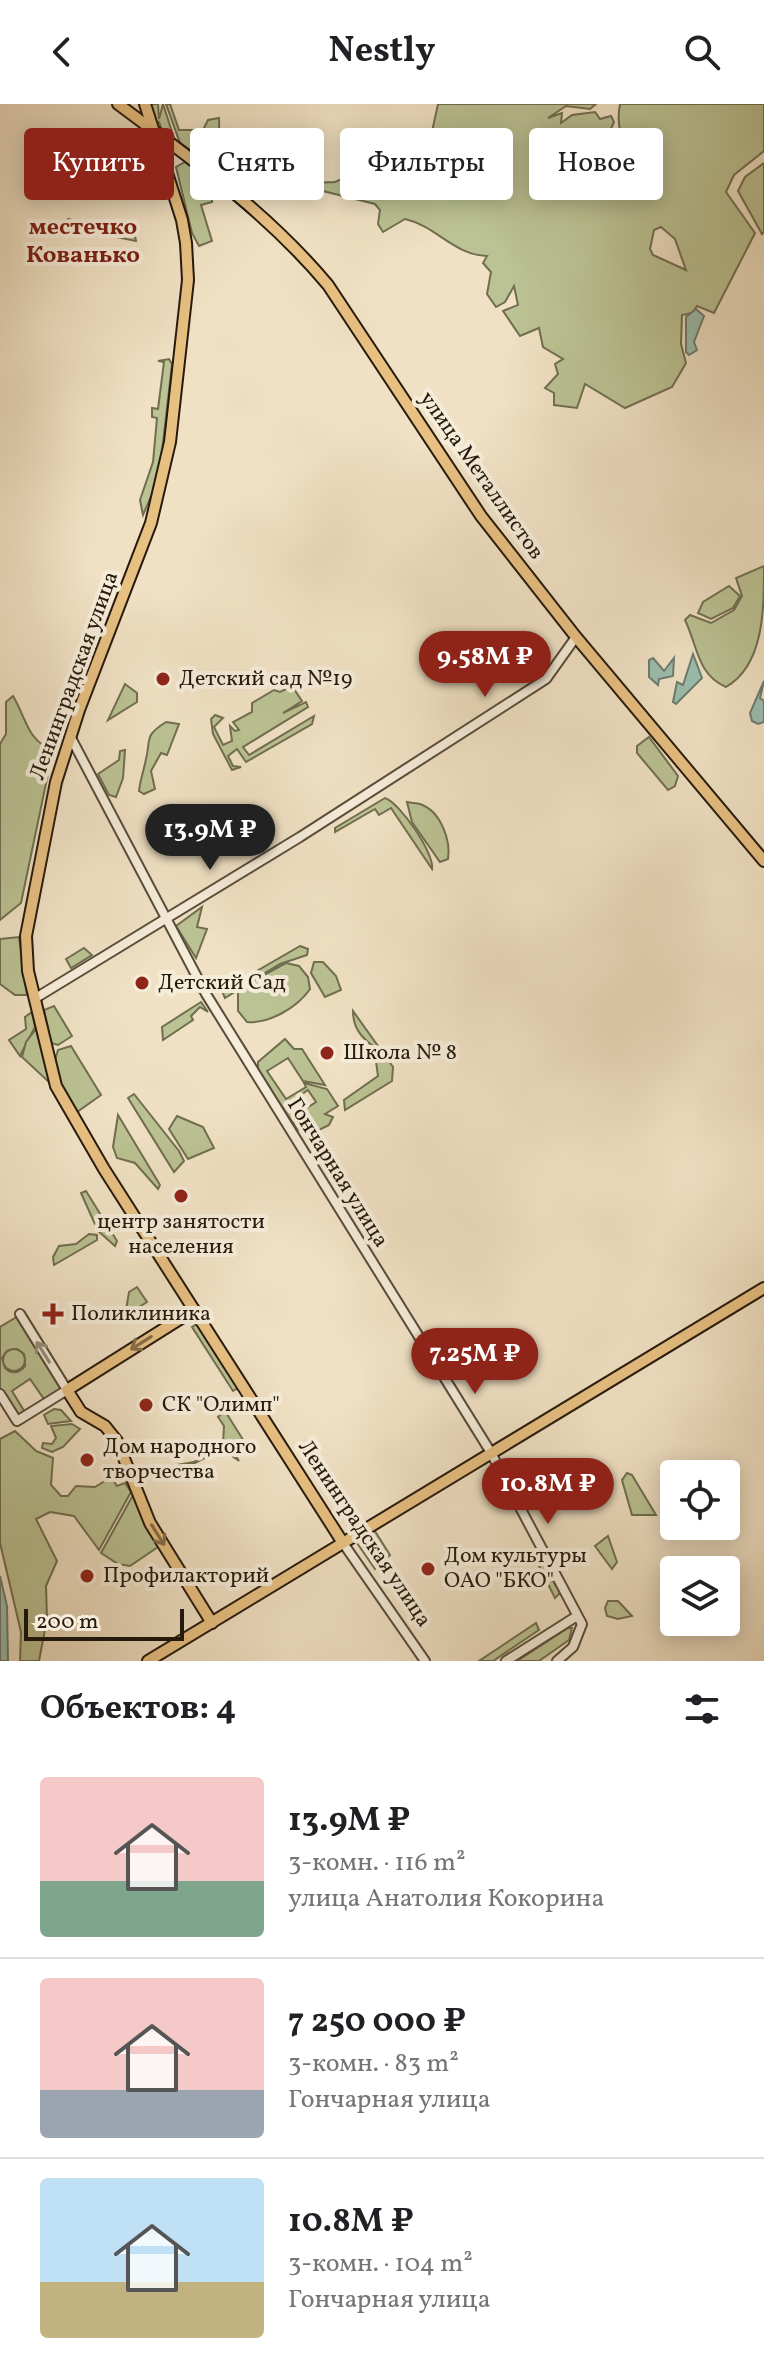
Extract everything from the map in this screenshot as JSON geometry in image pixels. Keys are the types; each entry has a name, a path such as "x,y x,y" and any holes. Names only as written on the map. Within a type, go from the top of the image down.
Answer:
{"main road":[{"name":"улица Металлистов","path":"118,104 150,128"},
{"name":"Ленинградская улица","path":"145,104 152,128"},
{"name":"улица Металлистов","path":"174,146 255,207 318,273 464,493 576,637 764,861"},
{"name":"Ленинградская улица","path":"174,195 182,220 188,268 170,442 151,523 70,736 56,782 26,936 34,999 56,1086 343,1543"},
{"path":"148,1661 490,1451 764,1288"},
{"path":"194,1310 67,1390 81,1412 105,1426 121,1450 150,1523 212,1623"}],"street":[{"path":"34,999 300,837 546,679 576,637"},
{"name":"Гончарная улица","path":"70,736 240,1052 490,1451 580,1620"},
{"path":"0,1394 17,1421 67,1390 20,1314"},
{"name":"Ленинградская улица","path":"343,1543 425,1661"},
{"path":"506,1661 580,1620"},
{"path":"557,1661 573,1647 580,1620"}],"shaded area":[{"path":"149,104 158,104 159,119 163,104 171,128 161,128 159,122 156,124"},
{"path":"166,104 170,104 179,130 190,130 190,150 180,143"},
{"path":"438,104 596,104 590,109 566,106 548,118 562,113 561,123 572,115 595,112 600,119 611,116 614,122 611,128 529,128 529,200 663,200 663,128 620,128 620,104 764,104 764,151 734,175 726,192 755,233 714,313 697,306 692,313 682,315 681,344 686,363 672,387 625,408 585,384 577,408 554,405 554,393 545,388 558,374 555,364 563,359 543,347 539,328 520,336 503,311 518,305 514,286 505,302 496,307 487,294 491,272 483,263 487,256 465,251 405,219 383,232 378,224 380,210 375,204 359,200 513,200 513,128 433,128","holes":["661,227 675,239 686,270 653,255 650,249 654,230"]},
{"path":"219,118 219,128 204,128 208,120"},
{"path":"185,162 190,166 190,200 212,200 201,205 212,241 199,246 192,233 176,167"},
{"path":"764,163 762,234 738,191 745,177"},
{"path":"340,180 340,195 324,191 324,182"},
{"path":"68,219 135,236 136,241 66,227 64,222"},
{"path":"696,309 704,316 694,342 697,350 689,355 686,352 686,317"},
{"path":"169,359 172,364 159,478 143,515 140,500 153,462 157,418 152,417 152,408 158,409 164,362 158,361"},
{"path":"764,566 762,618 755,651 739,677 726,687 709,675 704,667 685,620 690,615 711,623 734,610 742,596 736,578"},
{"path":"729,586 740,596 733,608 711,619 698,613 703,602"},
{"path":"693,654 702,678 676,704 673,702 677,682 683,685"},
{"path":"653,658 664,671 674,658 673,676 659,679 658,685 649,677 649,660"},
{"path":"764,681 760,698 764,701 764,722 758,724 752,721 750,713"},
{"path":"125,684 137,693 137,702 108,720"},
{"path":"292,686 302,701 283,713 306,702 308,707 243,747 249,755 314,716 312,724 246,762 237,749 228,756 233,766 241,767 232,770 213,734 211,719 215,715 223,718 214,727 223,745 232,741 230,726 235,731 239,730 233,722 252,712 252,703 274,690 280,692"},
{"path":"13,696 32,734 53,750 21,903 0,920 0,744 6,734 6,702"},
{"path":"166,722 179,724 167,755 161,753 151,771 155,789 144,794 139,791 150,738"},
{"path":"649,737 678,776 675,786 668,790 637,753 637,746"},
{"path":"125,750 123,778 116,797 109,795 98,774 119,760 120,751"},
{"path":"385,798 399,809 415,830 428,852 432,869 391,808 379,815 375,809 335,832 335,828"},
{"path":"407,802 420,804 434,813 446,836 448,859 440,862 412,822"},
{"path":"202,907 197,927 207,929 196,958 176,926"},
{"path":"19,937 27,995 15,995 0,984 0,939"},
{"path":"300,946 308,949 307,955 280,964 242,987 286,963 299,966 308,977 310,989 282,1013 247,1022 238,1011 238,990 225,998 222,991"},
{"path":"84,948 92,955 71,968 66,959"},
{"path":"314,962 323,962 336,976 341,990 325,997 311,973"},
{"path":"201,1002 208,1012 200,1007 191,1016 193,1020 163,1040 162,1027"},
{"path":"54,1006 72,1036 58,1045 51,1043 44,1010"},
{"path":"353,1011 393,1067 392,1081 345,1110 344,1100 378,1076 374,1047 359,1032"},
{"path":"32,1012 35,1027 20,1056 9,1040 26,1029 25,1017"},
{"path":"36,1029 51,1084 22,1057 26,1042"},
{"path":"285,1039 294,1049 302,1049 325,1085 303,1081 288,1058 267,1071 286,1099 306,1087 304,1083 327,1089 338,1106 325,1114 333,1117 329,1125 315,1132 313,1121 298,1130 258,1072 258,1062","holes":["308,1090 316,1102 296,1115 289,1103"]},
{"path":"71,1046 101,1095 77,1112 60,1082 56,1066 58,1050"},
{"path":"134,1094 179,1151 184,1161 174,1172 128,1098"},
{"path":"118,1115 160,1185 158,1189 135,1163 117,1158 113,1147"},
{"path":"177,1116 203,1127 214,1148 188,1159 169,1129"},
{"path":"86,1191 117,1241 115,1246 98,1231 81,1193"},
{"path":"89,1234 97,1235 97,1240 54,1265 53,1257 59,1246 76,1244"},
{"path":"137,1287 147,1302 125,1316 129,1292"},
{"path":"20,1315 65,1388 46,1402 30,1379 12,1391 26,1414 17,1419 0,1393 0,1327","holes":["17,1349 24,1354 25,1366 21,1370 13,1372 5,1368 2,1358 7,1351"]},
{"path":"197,1324 238,1388 233,1391 192,1327"},
{"path":"14,1349 22,1352 25,1360 22,1368 14,1371 6,1368 3,1360 6,1352"},
{"path":"54,1409 61,1410 71,1421 48,1424 44,1415"},
{"path":"225,1411 247,1446 236,1456 239,1461 222,1449 193,1464 177,1465 194,1462 223,1444 224,1426 218,1417"},
{"path":"72,1424 80,1429 63,1447 52,1452 42,1448 43,1443 52,1444 56,1438 51,1426"},
{"path":"15,1431 36,1451 53,1458 51,1485 61,1496 68,1496 76,1486 95,1487 111,1477 117,1486 125,1483 131,1492 99,1550 74,1516 50,1512 36,1519 57,1561 46,1586 47,1619 39,1661 20,1661 21,1632 0,1543 0,1439"},
{"path":"627,1473 632,1475 656,1515 632,1515 622,1480"},
{"path":"133,1495 161,1545 130,1566 118,1564 101,1553"},
{"path":"373,1528 390,1555 375,1569 357,1543"},
{"path":"608,1536 617,1562 612,1569 595,1546"},
{"path":"540,1557 560,1593 555,1598 537,1562"},
{"path":"0,1576 7,1606 8,1661 0,1661"},
{"path":"608,1601 618,1601 632,1616 618,1619 607,1616 605,1608"},
{"path":"536,1623 539,1630 493,1661 479,1661"},
{"path":"572,1628 569,1640 539,1661 517,1661"}],"place":[{"name":"Детский сад №19","path":"163,679"},
{"name":"Детский Сад","path":"142,983"},
{"name":"Школа № 8","path":"327,1053"},
{"name":"центр занятости населения","path":"181,1196"},
{"name":"Поликлиника","path":"53,1314"},
{"name":"СК \"Олимп\"","path":"146,1405"},
{"name":"Дом народного творчества","path":"87,1460"},
{"name":"Дом культуры ОАО \"БКО\"","path":"428,1569"},
{"name":"Профилакторий","path":"87,1576"}],"district":[{"name":"местечко Кованько","path":"83,242"}]}
